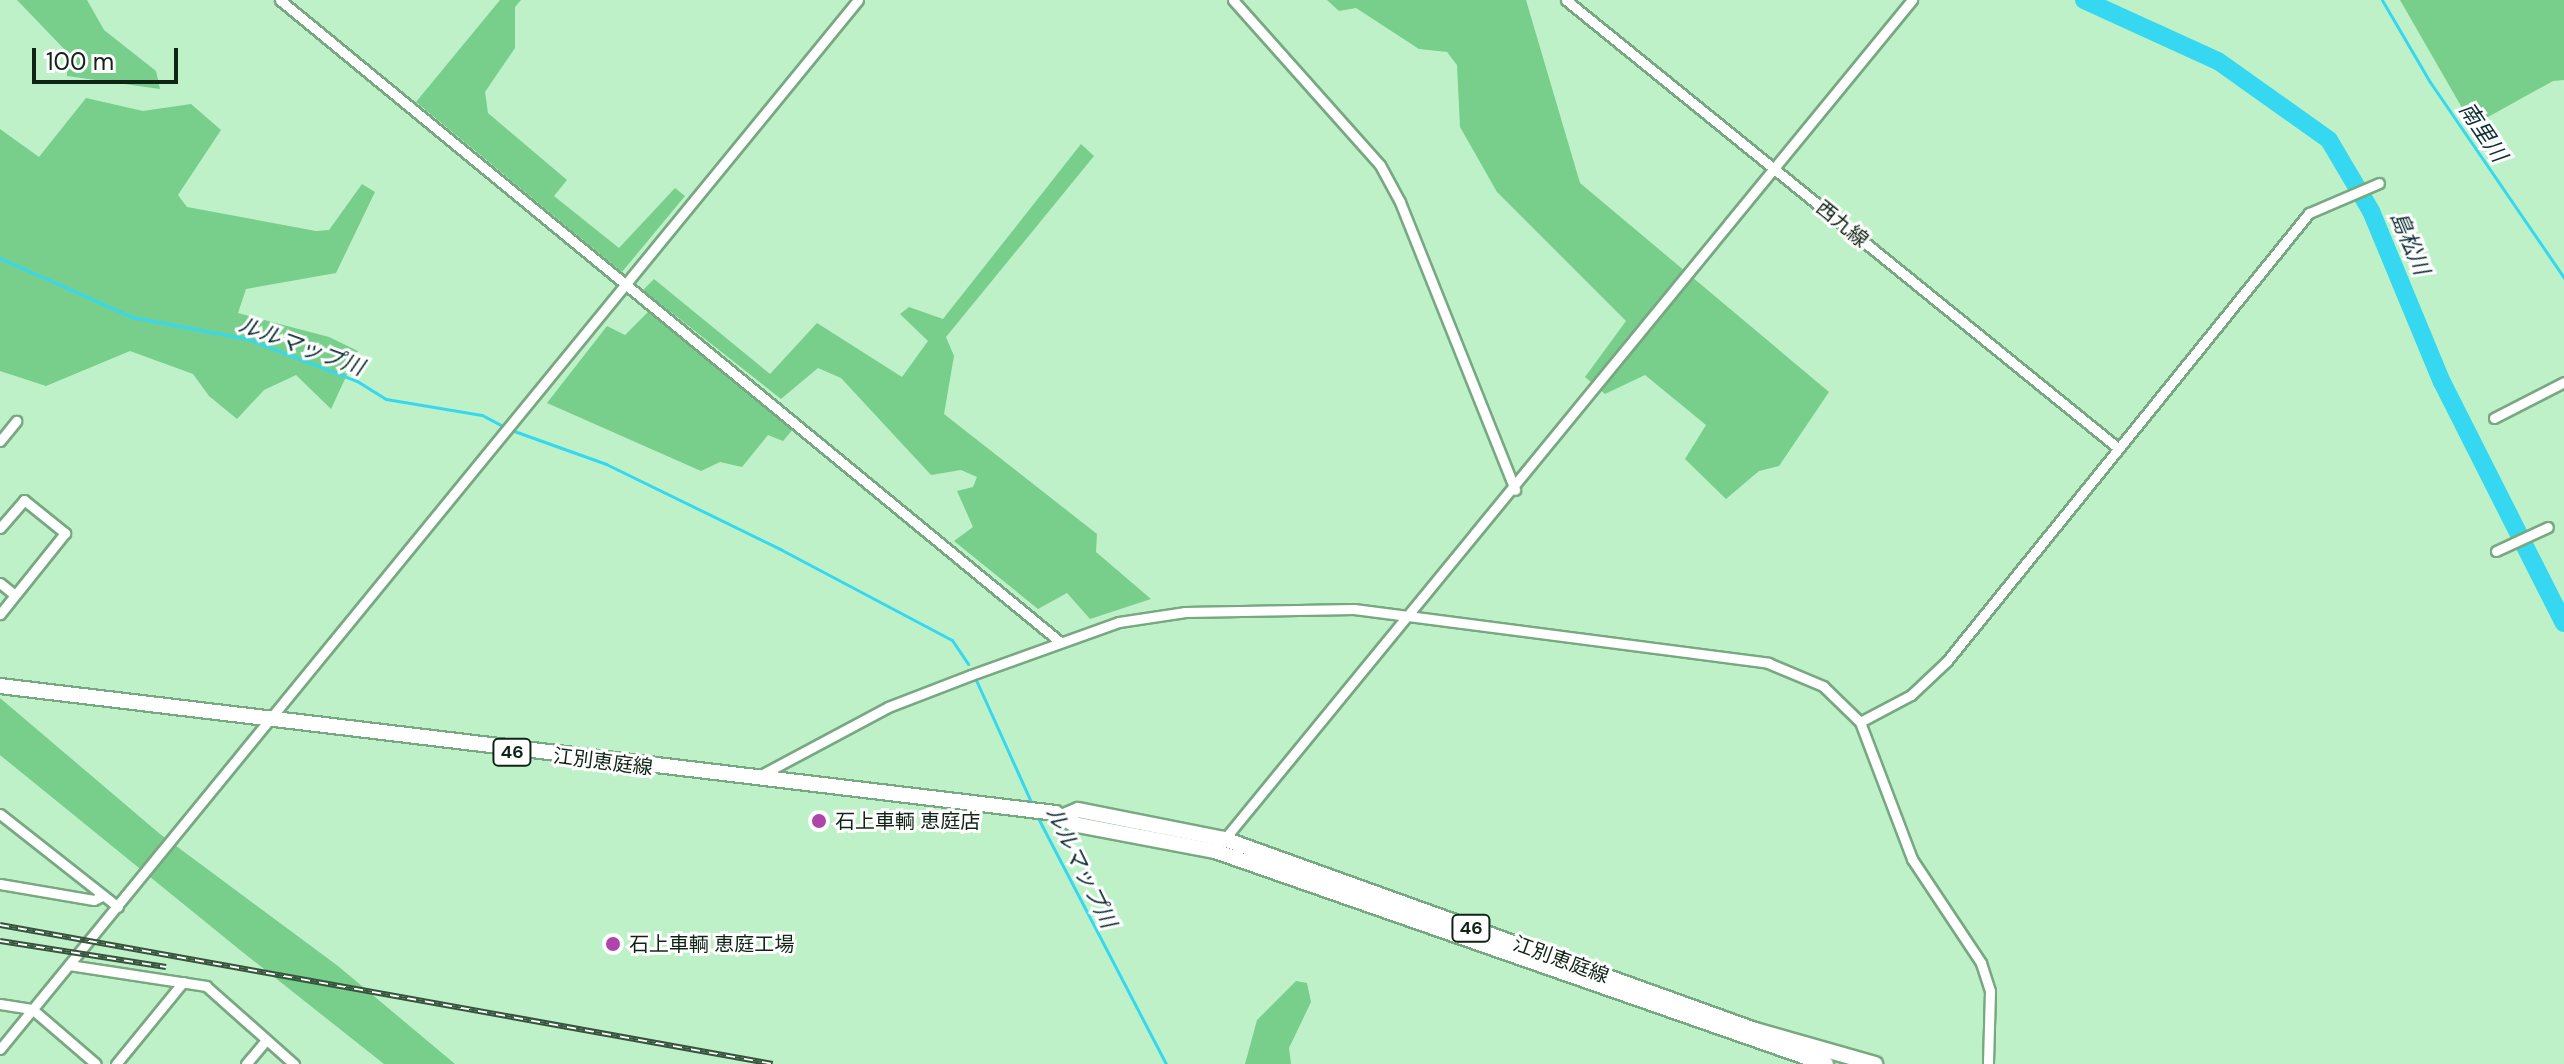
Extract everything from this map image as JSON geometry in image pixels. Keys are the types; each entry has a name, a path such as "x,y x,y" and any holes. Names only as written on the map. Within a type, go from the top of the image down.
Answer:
{"main road":[{"name":"江別恵庭線","path":"0,686 1060,815 1078,810 1220,845 1755,1030 1875,1064"},
{"name":"江別恵庭線","path":"1220,845 1826,1064"}],"street":[{"path":"280,0 1059,641"},
{"path":"0,1049 858,0"},
{"path":"1233,0 1380,165 1400,202 1515,490"},
{"name":"西九線","path":"1566,0 2118,448"},
{"path":"1220,845 1515,490 1912,0"},
{"path":"1860,722 1930,679 2309,213 2379,183"},
{"path":"2494,418 2564,382"},
{"path":"0,441 16,421"},
{"path":"0,528 24,500 65,533 0,614"},
{"path":"0,510 9,517"},
{"path":"2496,551 2548,527"},
{"path":"0,583 15,595"},
{"path":"752,779 888,707 1059,641 1119,622 1185,612 1306,607 1410,617 1768,663 1823,686 1860,722 1912,859 1981,963 1990,991 1988,1064"},
{"path":"0,814 118,907"},
{"path":"0,884 94,900 102,896"},
{"path":"69,965 206,986 294,1064"},
{"path":"116,1064 183,982"},
{"path":"0,1004 32,1009 96,1064"},
{"path":"246,1064 266,1040"}],"green space":[{"path":"17,0 87,0 104,30 156,71 160,89 67,76 67,52"},
{"path":"500,0 521,0 515,7 515,48 485,92 488,113 567,180 554,196 619,248 675,188 685,196 622,272 416,102"},
{"path":"1327,0 1526,0 1580,183 1829,392 1779,466 1759,471 1726,499 1685,459 1706,425 1645,375 1605,394 1585,377 1626,321 1497,192 1460,127 1457,65 1447,52 1419,49 1356,8 1339,11"},
{"path":"2400,0 2564,0 2564,80 2553,81 2488,117 2469,120"},
{"path":"86,98 143,111 191,104 221,130 178,195 187,207 316,231 329,230 362,184 375,192 336,273 246,289 238,313 329,337 358,351 331,409 296,375 264,390 237,419 209,396 193,374 130,351 46,386 0,371 0,129 39,157"},
{"path":"1081,144 1094,156 946,337 954,356 944,414 1097,534 1096,552 1151,599 1090,619 1067,593 1038,609 954,541 973,527 957,491 973,487 977,477 961,470 931,475 841,378 818,368 781,399 643,290 654,279 770,374 817,323 902,377 928,341 900,314 909,307 943,319"},
{"path":"651,309 794,428 783,441 768,435 742,467 720,462 701,471 547,403 607,326 625,335"},
{"path":"0,698 160,834 338,966 455,1064 384,1064 240,950 0,755"},
{"path":"1296,981 1307,983 1311,1002 1289,1048 1291,1064 1245,1064 1257,1020"}],"waterway":[{"name":"島松川","path":"2084,0 2218,61 2329,140 2371,211 2442,382 2564,623"},
{"name":"南里川","path":"2382,0 2430,82 2564,278"},
{"name":"ルルマップ川","path":"0,258 132,317 248,339 357,381 386,399 482,415 501,425"},
{"name":"ルルマップ川","path":"514,431 606,464 780,549 952,640 968,664"},
{"name":"ルルマップ川","path":"976,680 1032,804"},
{"name":"ルルマップ川","path":"1038,818 1166,1064"}],"railway":[{"path":"0,925 773,1064"},
{"path":"0,941 166,967"}],"place":[{"name":"石上車輌 恵庭店","path":"819,821"},
{"name":"石上車輌 恵庭工場","path":"613,944"}]}
